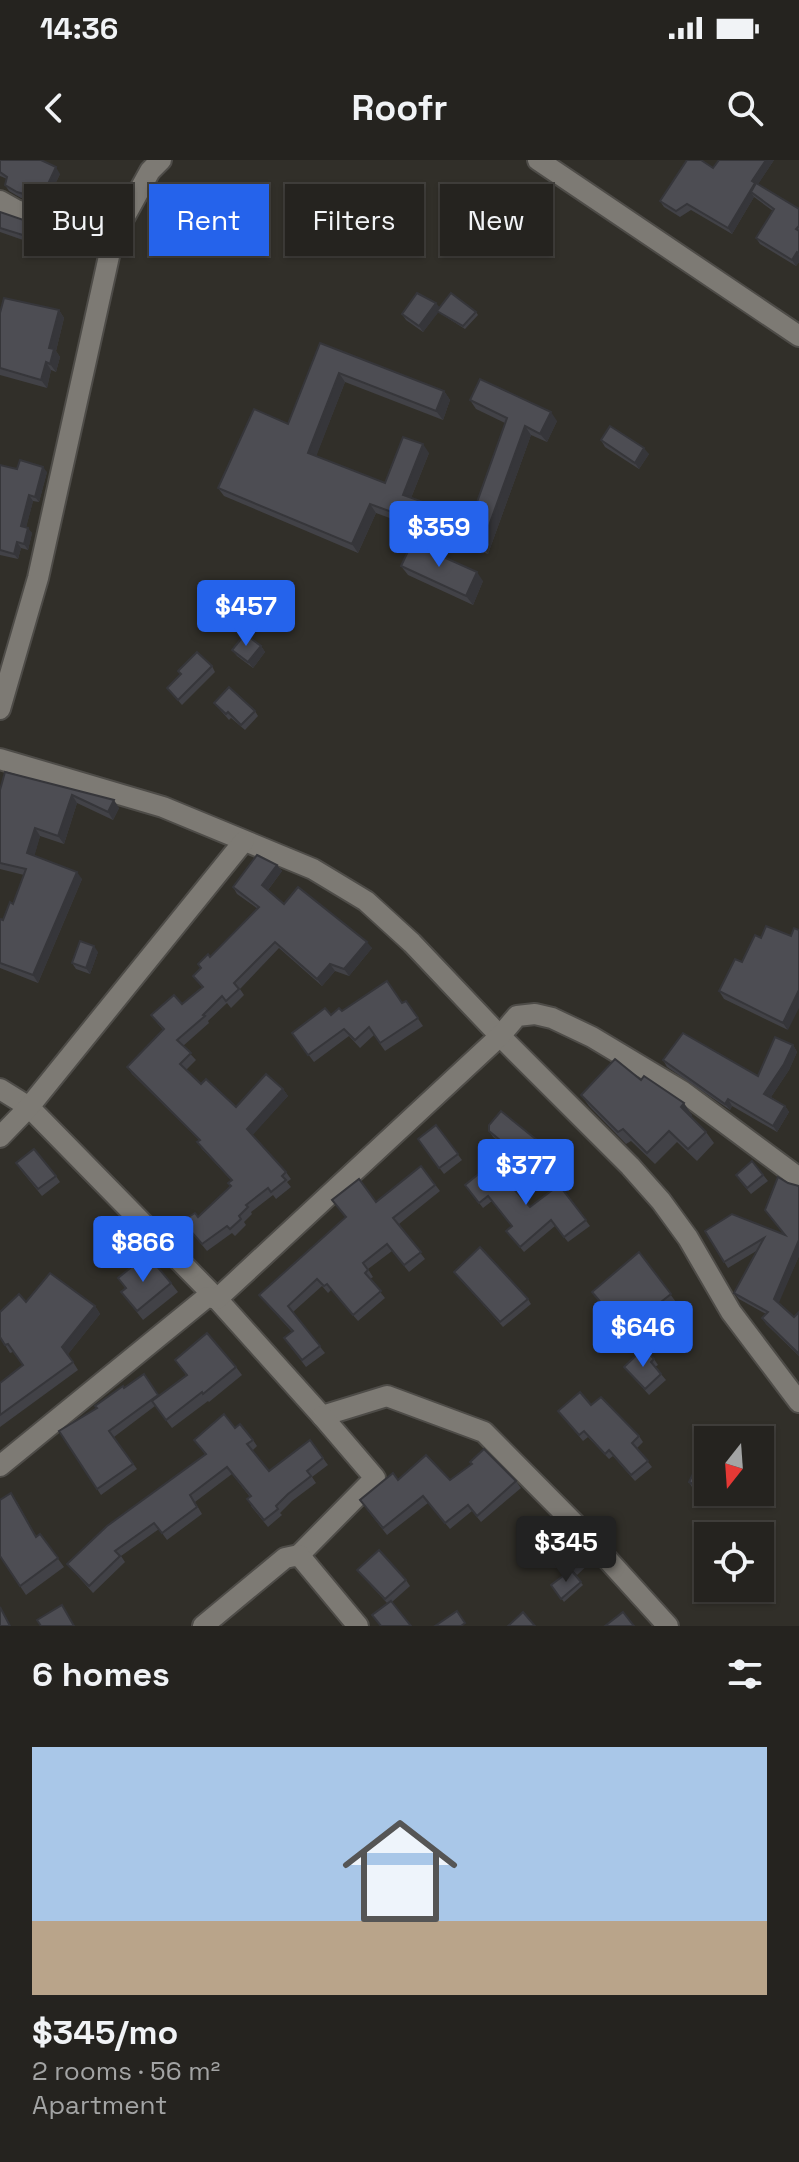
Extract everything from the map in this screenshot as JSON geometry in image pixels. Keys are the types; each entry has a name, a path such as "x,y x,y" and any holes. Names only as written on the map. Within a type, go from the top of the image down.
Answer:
{"street":[{"path":"133,202 150,171 161,160"},
{"path":"538,160 567,168 799,336"},
{"path":"0,201 24,212"},
{"path":"0,709 38,578 109,256"},
{"path":"0,759 163,807 313,869 366,901 412,943 661,1201 688,1238 731,1312 799,1402"},
{"path":"0,1137 29,1107 244,841"},
{"path":"217,1299 500,1036 517,1016 535,1014 552,1018 592,1037 682,1091 799,1178"},
{"path":"0,1089 29,1107 217,1299 375,1478 299,1555 285,1558 203,1626"},
{"path":"0,1466 207,1297 217,1299"},
{"path":"322,1416 387,1396 484,1432 580,1529 668,1626"},
{"path":"299,1555 358,1626"}],"building":[{"path":"0,160 41,160 56,167 48,184 24,184 24,194 5,185 7,177 0,172"},
{"path":"687,160 701,160 713,168 719,160 766,160 728,228 687,204 676,211 660,201"},
{"path":"756,183 799,209 799,226 796,229 799,231 799,253 792,260 756,238 774,209 751,192"},
{"path":"0,212 24,220 24,235 0,228"},
{"path":"417,293 436,303 419,326 402,314"},
{"path":"451,293 476,312 463,326 437,311"},
{"path":"4,298 59,310 49,348 54,349 41,380 0,368 0,313"},
{"path":"320,343 444,391 436,411 339,373 308,453 385,483 403,437 423,444 403,495 471,519 507,418 470,400 480,379 551,412 540,434 525,426 482,545 370,504 352,544 218,488 254,409 288,424"},
{"path":"610,426 644,448 635,463 601,440"},
{"path":"20,460 43,467 35,497 29,495 21,526 28,528 24,544 17,542 14,554 0,550 0,465 17,469"},
{"path":"412,543 477,572 466,596 401,566"},
{"path":"245,634 261,646 248,662 232,650"},
{"path":"197,652 212,666 178,700 167,688 181,674 178,671"},
{"path":"229,687 255,711 241,725 214,703"},
{"path":"5,772 114,800 108,812 72,795 58,836 35,828 27,853 77,872 33,975 0,963 0,921 10,902 13,904 26,869 0,863 0,790"},
{"path":"257,855 277,865 262,885 284,904 298,887 367,942 344,969 330,964 317,979 275,942 234,983 239,989 226,1001 222,996 205,1016 177,1040 191,1053 180,1064 201,1084 206,1079 236,1107 266,1074 283,1089 247,1129 286,1172 282,1176 286,1180 271,1192 268,1188 246,1205 248,1207 239,1216 241,1219 230,1229 227,1226 202,1244 182,1221 195,1213 198,1217 231,1186 228,1183 232,1180 197,1142 200,1140 127,1067 164,1029 151,1015 174,995 182,1004 203,987 193,976 201,968 198,964 208,954 210,957 259,907 233,887"},
{"path":"766,926 791,936 794,928 799,930 799,990 783,1023 719,991 735,959 742,962 755,935 761,938"},
{"path":"80,941 94,946 86,968 72,963"},
{"path":"387,981 402,1003 406,1001 418,1018 380,1043 369,1027 355,1040 344,1029 308,1055 292,1033 325,1008 331,1015 339,1008 342,1011"},
{"path":"683,1033 758,1076 775,1037 793,1045 764,1094 785,1106 773,1126 728,1099 725,1104 663,1060"},
{"path":"615,1059 641,1080 644,1076 684,1103 681,1107 706,1132 688,1149 669,1131 647,1153 623,1129 618,1132 581,1095"},
{"path":"501,1111 543,1145 528,1163 489,1131 489,1125"},
{"path":"436,1125 458,1154 439,1168 418,1139"},
{"path":"34,1149 56,1176 38,1189 16,1163"},
{"path":"752,1161 763,1175 747,1188 736,1175"},
{"path":"491,1164 530,1207 559,1185 586,1220 564,1237 551,1220 520,1247 506,1231 512,1226 488,1196 479,1203 465,1185"},
{"path":"421,1166 435,1185 393,1218 421,1252 404,1265 387,1244 363,1263 368,1270 365,1273 381,1291 353,1315 327,1284 324,1286 317,1279 288,1306 320,1346 302,1360 284,1338 293,1331 259,1295 346,1217 332,1200 359,1179 376,1202"},
{"path":"778,1177 799,1186 799,1240 774,1299 794,1317 799,1312 799,1354 762,1318 768,1312 734,1293 764,1238 724,1262 705,1231 732,1214 785,1235 765,1210"},
{"path":"480,1247 528,1299 500,1322 454,1272"},
{"path":"639,1252 671,1294 652,1309 649,1306 629,1320 617,1303 608,1311 592,1292"},
{"path":"139,1261 147,1270 155,1264 171,1283 137,1311 121,1292 126,1288 118,1278"},
{"path":"50,1273 95,1306 62,1347 73,1362 0,1415 0,1383 23,1365 0,1337 0,1312 19,1294 26,1302"},
{"path":"207,1333 236,1367 166,1420 152,1401 187,1375 175,1360"},
{"path":"644,1348 661,1374 645,1389 624,1367"},
{"path":"144,1374 158,1395 109,1431 133,1464 97,1489 59,1431"},
{"path":"580,1392 591,1405 601,1397 639,1436 632,1443 648,1461 631,1475 609,1450 605,1454 584,1431 579,1435 558,1411"},
{"path":"224,1414 235,1428 240,1424 253,1440 247,1444 269,1471 310,1440 323,1458 307,1471 311,1476 288,1494 276,1506 278,1509 264,1520 247,1499 251,1496 227,1467 190,1495 197,1507 162,1533 154,1523 115,1551 120,1556 89,1586 67,1564 107,1526 206,1454 194,1440"},
{"path":"484,1449 516,1481 477,1516 468,1505 445,1523 423,1496 383,1528 360,1500 393,1473 398,1480 426,1455 450,1480 472,1464 470,1462"},
{"path":"11,1493 36,1537 40,1534 58,1558 20,1586 0,1556 0,1500"},
{"path":"558,1523 588,1555 572,1569 543,1537"},
{"path":"379,1550 406,1580 385,1599 357,1570"},
{"path":"571,1570 581,1582 561,1599 551,1585"},
{"path":"391,1601 411,1626 381,1626 372,1615"},
{"path":"62,1605 74,1626 41,1626 37,1620"},
{"path":"0,1607 10,1626 0,1626"},
{"path":"457,1611 465,1623 461,1626 435,1626"},
{"path":"523,1612 535,1626 508,1626"},
{"path":"623,1612 634,1626 605,1626"}]}
